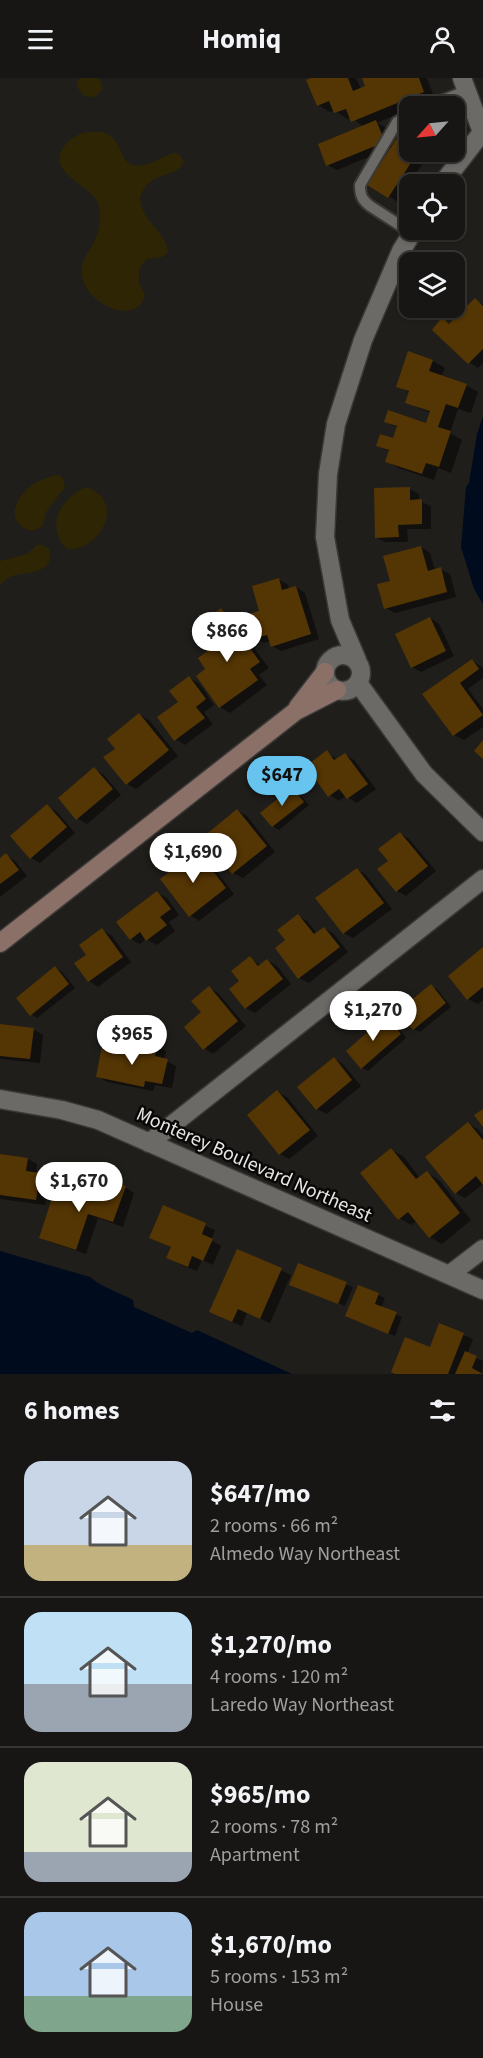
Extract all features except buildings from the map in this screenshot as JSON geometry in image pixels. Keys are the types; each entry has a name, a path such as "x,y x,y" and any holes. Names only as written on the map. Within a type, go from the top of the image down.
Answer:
{"street":[{"path":"450,174 482,131 464,85"},
{"path":"0,943 296,711 337,690 349,690 358,683 362,671 340,620 325,537 327,474 336,424 363,340 409,240"},
{"path":"335,657 340,620"},
{"path":"296,711 325,672 328,663 335,657 346,655 357,660"},
{"path":"325,672 328,683 337,690"},
{"path":"358,683 424,774 483,832"},
{"path":"149,1143 483,879"},
{"name":"Monterey Boulevard Northeast","path":"0,1098 32,1103 98,1120 483,1290"},
{"path":"449,1275 483,1249"}],"lane":[{"path":"445,96 464,85"},
{"path":"399,121 360,185 360,193 364,201 399,223"}],"sand":[{"path":"81,78 98,78 103,89 95,97 84,96 77,87"},
{"path":"88,132 102,132 113,138 126,161 131,164 138,166 148,164 174,153 179,154 184,162 175,171 150,182 140,197 145,214 163,238 168,252 162,257 147,259 139,268 139,283 145,295 141,304 133,309 124,311 103,304 86,287 82,276 84,261 98,231 99,206 89,192 65,172 60,164 60,155 70,140"},
{"path":"58,475 63,478 65,487 46,512 43,526 32,531 23,527 15,517 20,497 35,483"},
{"path":"86,487 99,494 106,504 107,515 104,526 88,543 78,548 67,549 57,531 58,514 69,498"},
{"path":"37,545 43,545 49,549 50,557 45,567 12,576 0,585 0,561 27,554"}],"water":[{"path":"483,416 483,604 474,589 461,547 466,487 469,483 477,434"},
{"path":"0,1251 90,1277 133,1300 134,1307 192,1333 197,1330 292,1374 0,1374"}]}
